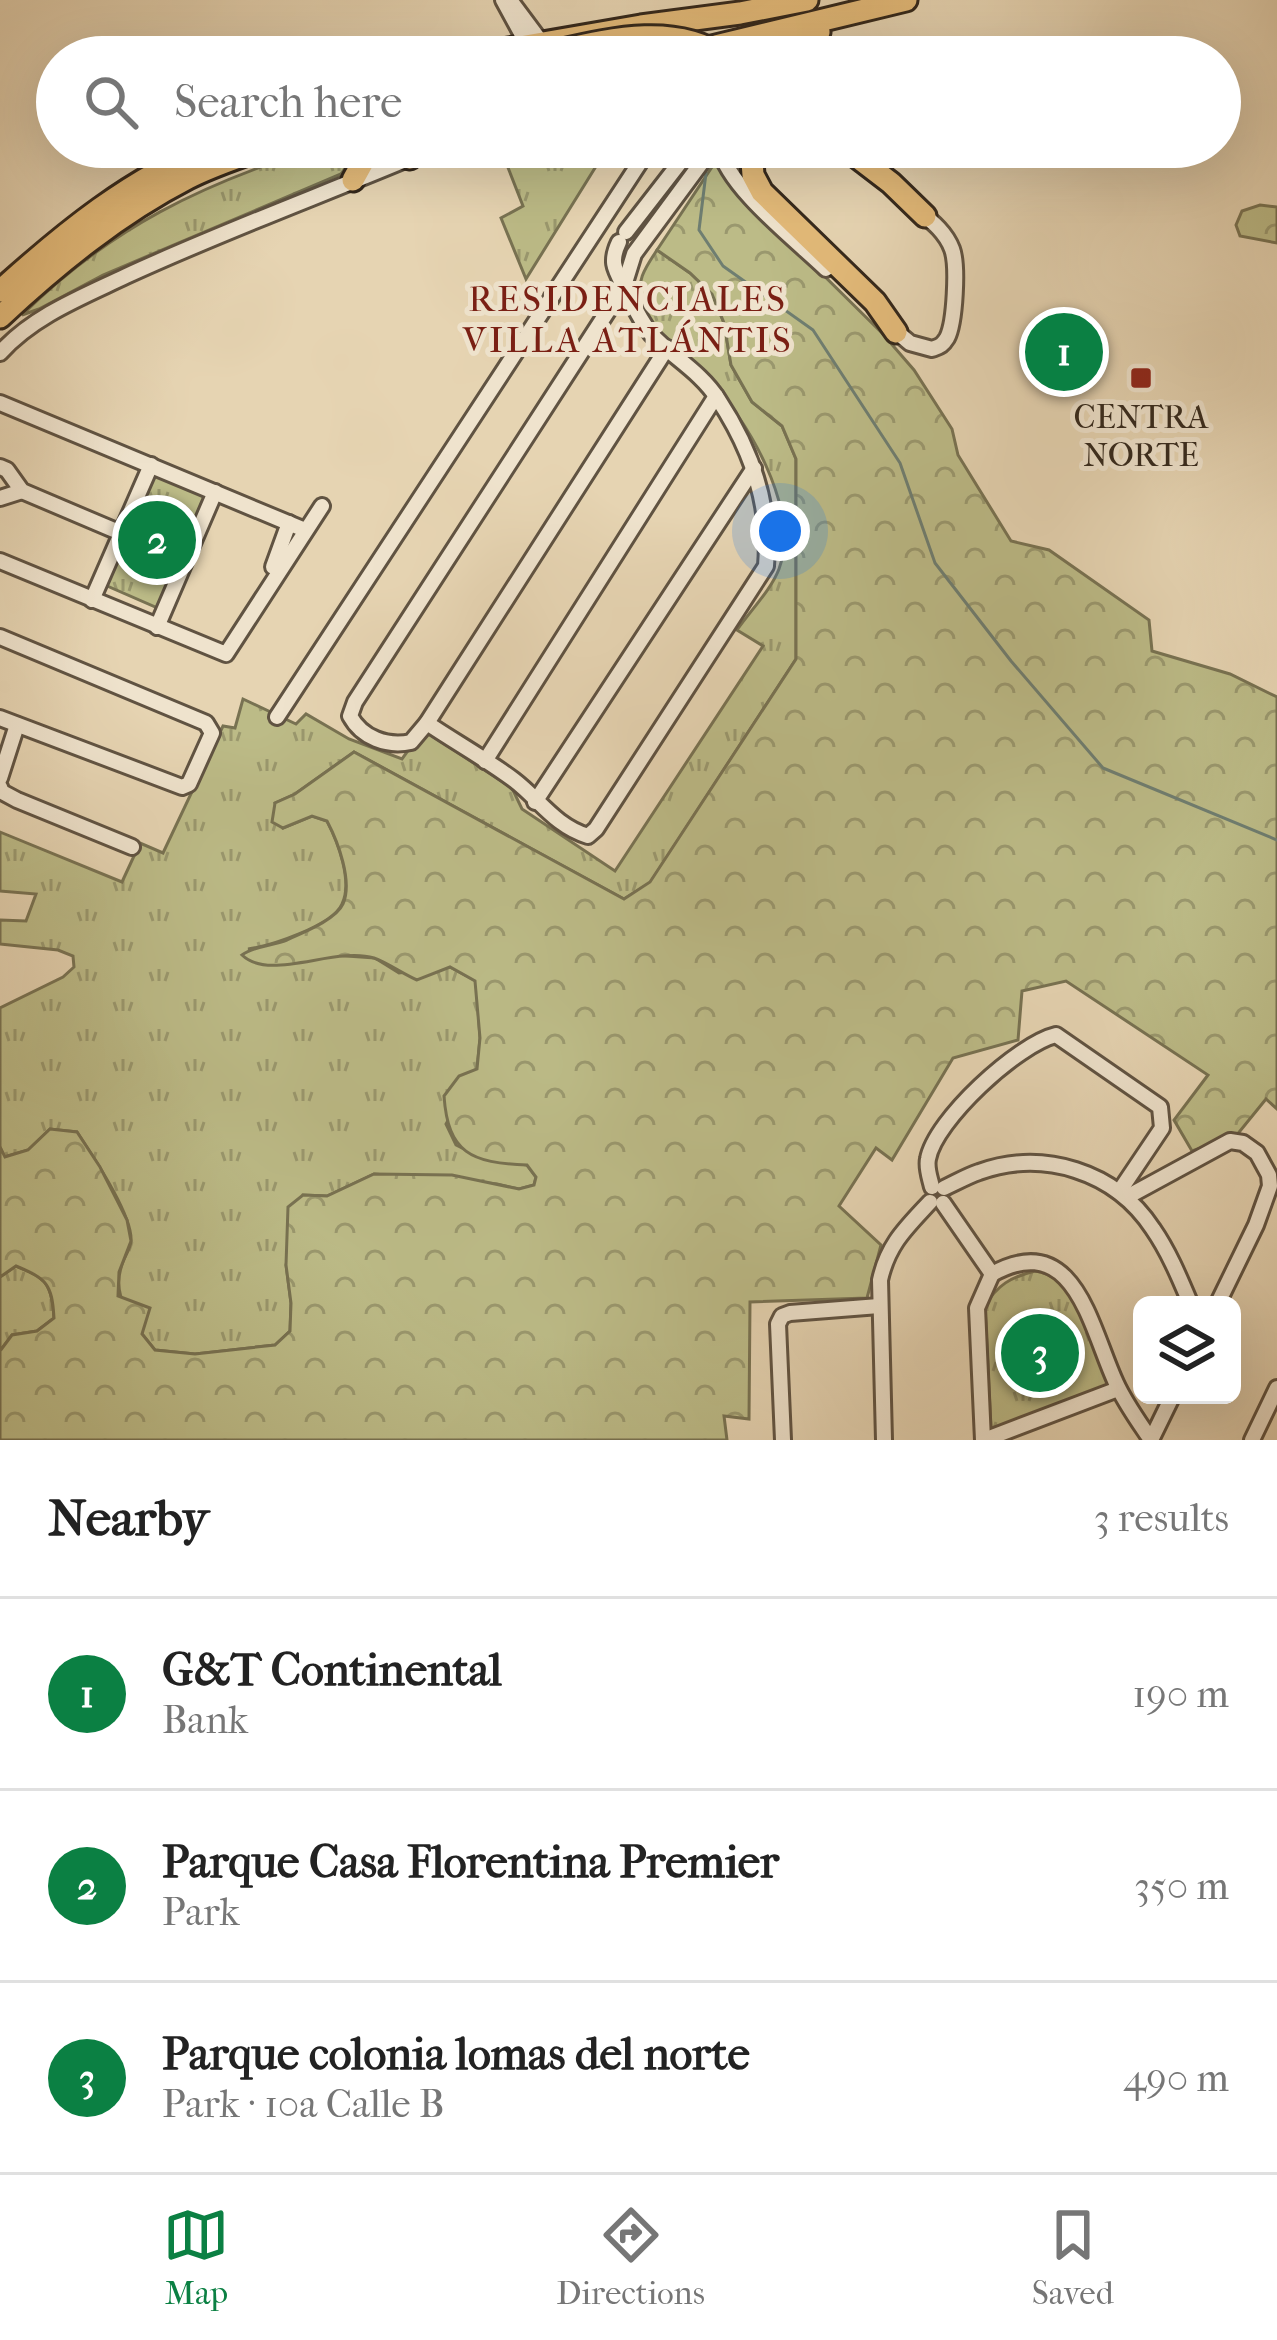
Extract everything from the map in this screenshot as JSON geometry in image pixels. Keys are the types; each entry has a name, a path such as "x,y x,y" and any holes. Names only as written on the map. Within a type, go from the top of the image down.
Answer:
{"highway":[{"path":"590,36 807,0"},
{"path":"692,36 762,20 817,0"},
{"path":"795,21 825,8 906,0"},
{"path":"807,36 860,5"},
{"path":"747,36 860,5"},
{"path":"0,291 96,213 164,168"},
{"path":"0,317 54,267 136,208 214,168"},
{"path":"353,180 360,168"},
{"path":"753,168 762,192 875,302 896,332"},
{"path":"871,168 925,216"}],"street":[{"path":"507,0 526,36"},
{"path":"0,353 59,308 384,168"},
{"path":"277,717 636,168"},
{"path":"427,723 518,782 535,802 588,836 766,566 765,514 754,468 737,432 702,377 652,335 612,263 620,241 676,168"},
{"path":"668,347 427,723 411,742 397,745 380,742 356,726 350,716 355,702 624,286 634,254 698,168"},
{"path":"726,168 858,299 910,343 932,350 947,337 951,324 953,251 946,236 925,216 858,168"},
{"path":"620,241 624,255 634,254"},
{"path":"484,761 716,396"},
{"path":"0,403 305,530"},
{"path":"92,600 151,465"},
{"path":"0,467 22,491 121,533"},
{"path":"535,802 754,468"},
{"path":"0,498 22,491"},
{"path":"158,627 215,492"},
{"path":"0,561 226,654 322,506"},
{"path":"263,595 289,523"},
{"path":"0,637 206,723 212,733 189,784 182,788 0,718"},
{"path":"0,778 17,725"},
{"path":"0,787 17,800 133,847"},
{"path":"992,1274 937,1195 926,1164 934,1141 978,1087 1041,1039 1056,1035 1160,1107 1162,1128 1123,1194"},
{"path":"1123,1194 1230,1141 1257,1153 1270,1175 1267,1198 1221,1296"},
{"path":"884,1440 879,1306 885,1258 896,1238 937,1195 981,1171 1028,1162 1063,1165 1095,1177 1123,1194 1152,1226 1187,1296"},
{"path":"1118,1389 983,1440 977,1308 992,1274 1009,1264 1037,1261 1061,1272 1075,1286 1118,1389 1151,1440"},
{"path":"783,1440 778,1324 782,1316 879,1306"},
{"path":"1252,1440 1277,1388"},
{"path":"1151,1440 1169,1404"}],"green space":[{"path":"259,168 346,168 341,174 103,275 22,315 124,233"},
{"path":"508,168 595,168 526,279 501,218 523,206"},
{"path":"711,168 720,168 914,370 952,429 958,455 1011,541 1049,550 1149,620 1152,651 1230,674 1277,697 1277,1109 1266,1099 1236,1136 1192,1151 1174,1120 1208,1075 1066,981 1022,991 1018,1040 953,1058 892,1160 876,1148 839,1206 881,1245 867,1298 750,1302 749,1419 724,1416 727,1440 0,1440 0,1351 12,1335 37,1331 54,1318 52,1297 41,1279 16,1266 0,1277 0,1147 5,1157 28,1150 50,1129 77,1132 127,1220 131,1241 119,1272 118,1296 150,1308 142,1334 155,1350 195,1354 275,1345 290,1331 288,1207 303,1195 327,1196 374,1174 452,1175 519,1189 534,1185 536,1177 527,1165 491,1161 466,1151 446,1115 444,1096 459,1076 477,1069 480,1038 475,981 450,967 417,980 379,960 358,956 269,965 242,955 309,930 343,904 345,873 327,821 312,816 283,828 272,822 275,803 354,752 624,899 650,882 796,659 796,459 782,426 752,402 731,365 724,323 712,294 657,250"},
{"path":"1260,205 1277,207 1277,243 1240,236 1236,225 1242,211"},
{"path":"657,250 712,294 724,323 731,365 752,402 782,426 796,459 796,659 650,883 624,899 354,752 275,803 283,828 312,816 327,821 343,862 345,895 336,912 314,927 248,949 375,958 399,973 450,967 476,981 477,1069 446,1124 456,1145 484,1159 527,1165 536,1177 534,1185 519,1189 374,1174 327,1196 303,1195 286,1265 290,1331 275,1345 195,1354 155,1350 127,1312 119,1291 131,1241 126,1216 77,1132 50,1129 28,1150 4,1157 0,1147 0,1008 74,967 73,956 58,950 0,944 0,920 26,921 36,894 0,891 0,832 122,882 140,843 163,853 223,726 235,728 243,699 296,724 306,714 349,739 402,759 423,730 512,788 522,809 615,871 763,646 737,630 775,577 784,545 776,493 753,440 707,377 660,333 645,312 641,280"},
{"path":"155,471 209,495 160,609 105,585"},
{"path":"16,1266 46,1284 54,1318 37,1331 12,1335 0,1351 0,1277"},
{"path":"1035,1271 1050,1276 1073,1299 1108,1380 1106,1388 991,1429 985,1306 1005,1283"}],"waterway":[{"path":"706,173 699,230 723,266 813,330 900,463 935,563 1011,661 1103,768 1277,840"}],"place":[{"name":"G&T Continental","path":"1064,352"},
{"name":"CENTRA NORTE","path":"1141,378"},
{"name":"Parque Casa Florentina Premier","path":"157,540"},
{"name":"Parque colonia lomas del norte","path":"1040,1353"}],"district":[{"name":"RESIDENCIALES VILLA ATLÁNTIS","path":"628,320"}]}
